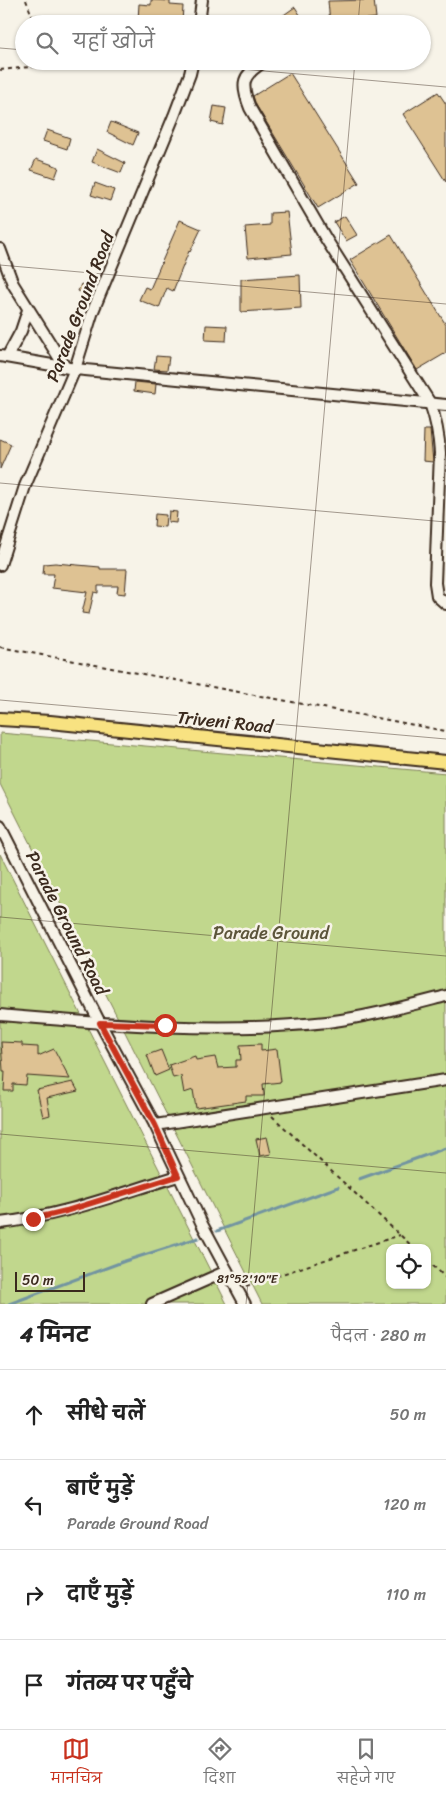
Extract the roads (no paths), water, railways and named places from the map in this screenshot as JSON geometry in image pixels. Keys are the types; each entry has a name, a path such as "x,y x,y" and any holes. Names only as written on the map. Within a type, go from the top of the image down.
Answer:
{"main road":[{"name":"Triveni Road","path":"0,719 60,723 446,762"}],"street":[{"path":"200,15 202,0"},
{"name":"Parade Ground Road","path":"0,564 25,486 70,368 174,116 191,70"},
{"path":"250,70 244,81 244,91 250,108 326,239 430,403 439,431 442,497 435,584 437,596 446,604"},
{"path":"0,250 13,284 28,310 70,368"},
{"path":"28,310 21,331 4,356 70,368 446,405"},
{"name":"Parade Ground Road","path":"0,826 100,1023 155,1125 202,1224 245,1304"},
{"path":"0,1015 100,1023 284,1026 329,1022 381,1012 446,996"},
{"path":"155,1125 446,1080"},
{"path":"0,1223 33,1219 66,1211 178,1176"},
{"path":"152,1304 228,1271"}],"waterway":[{"path":"359,1179 446,1148"},
{"path":"217,1231 338,1187"},
{"path":"9,1304 125,1261 198,1238"}],"park label":[{"name":"Parade Ground","path":"271,933"}]}
